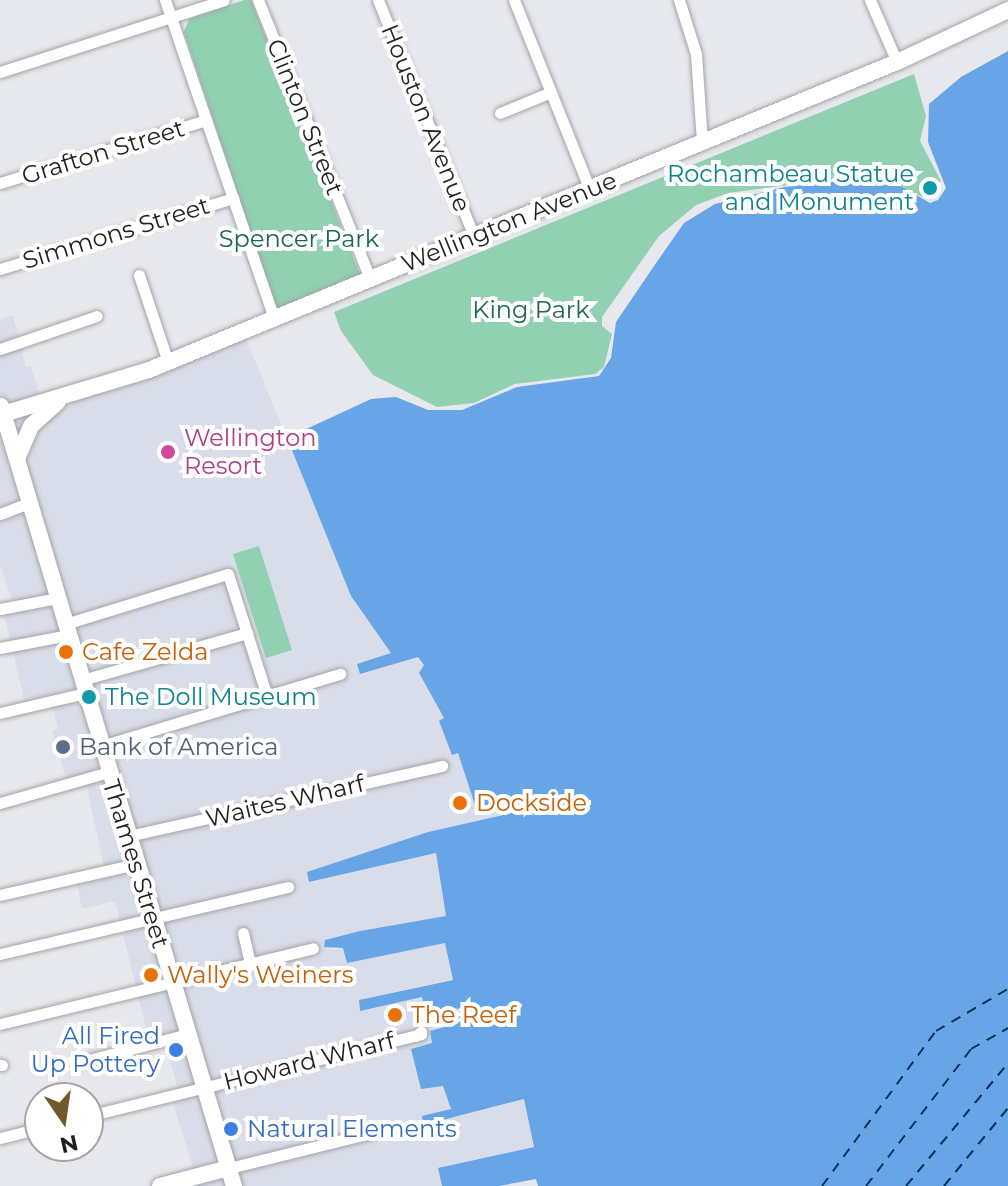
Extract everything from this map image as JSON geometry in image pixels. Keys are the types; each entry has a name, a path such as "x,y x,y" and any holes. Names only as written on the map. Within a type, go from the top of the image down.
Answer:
{"main road":[{"name":"Wellington Avenue","path":"2,408 68,395 168,362 897,62 1008,10"},
{"path":"17,461 37,417 68,395"},
{"name":"Thames Street","path":"2,408 234,1186"},
{"path":"160,1186 229,1168"}],"street":[{"path":"165,0 274,319"},
{"path":"0,72 224,0"},
{"name":"Clinton Street","path":"258,0 370,279"},
{"name":"Houston Avenue","path":"378,0 474,236"},
{"path":"514,0 590,190"},
{"path":"679,0 696,54 702,143"},
{"path":"870,0 897,62"},
{"path":"500,113 551,92"},
{"name":"Grafton Street","path":"0,183 206,120"},
{"name":"Simmons Street","path":"0,269 233,198"},
{"path":"139,275 168,362"},
{"path":"0,349 97,316"},
{"path":"0,514 28,503"},
{"path":"0,648 228,574 268,699"},
{"path":"0,609 57,598"},
{"path":"0,713 247,633"},
{"path":"101,746 268,699 340,674"},
{"name":"Waites Wharf","path":"128,836 442,766"},
{"path":"0,803 109,772"},
{"path":"0,895 136,864"},
{"path":"0,954 288,887"},
{"path":"243,933 250,963"},
{"path":"0,1024 313,948"},
{"path":"85,1061 188,1034"},
{"name":"Howard Wharf","path":"104,1112 415,1036"},
{"path":"0,1138 24,1132"},
{"path":"229,1168 374,1132"}],"shaded area":[{"path":"13,315 26,367 31,366 39,393 135,366 240,324 351,596 392,654 360,673 418,656 424,665 419,674 444,718 439,722 452,754 458,753 517,797 521,811 428,832 308,872 310,882 436,853 446,916 326,940 332,950 343,948 347,963 445,942 453,979 359,1000 360,1010 423,997 457,1007 459,1023 430,1032 451,1110 422,1116 423,1125 524,1099 534,1147 439,1168 442,1186 191,1186 198,1184 173,1103 181,1101 166,1045 151,1049 115,901 82,909 77,884 106,877 87,787 70,791 52,731 58,729 53,707 27,712 4,614 13,604 0,564 0,319"}],"green space":[{"name":"Spencer Park","path":"251,0 360,274 276,309 184,32 189,19"},
{"name":"King Park","path":"914,74 926,116 920,141 941,181 922,197 883,176 864,175 728,193 696,205 659,236 602,317 602,326 612,334 604,367 595,374 515,384 474,403 437,407 373,375 341,331 334,312"},
{"path":"259,546 292,650 266,658 233,554"}],"water":[{"path":"1008,51 1008,1186 538,1186 536,1179 499,1186 442,1186 438,1168 534,1147 524,1099 423,1125 422,1116 451,1109 443,1086 421,1089 411,1049 432,1043 430,1031 459,1023 457,1008 425,1013 422,997 360,1011 359,1000 453,980 445,943 347,963 343,948 324,947 325,940 360,931 446,916 436,853 309,882 307,872 428,832 521,811 516,797 476,808 458,753 452,755 439,721 444,718 419,673 424,665 418,657 360,674 357,664 391,653 351,596 287,438 371,399 396,397 428,410 462,410 517,387 599,376 611,358 616,322 684,223 715,204 785,187 859,179 901,186 930,203 938,200 946,188 928,142 929,104 961,77"}],"ferry route":[{"path":"822,1186 936,1031 1008,989"},
{"path":"866,1186 971,1049 1008,1028"},
{"path":"906,1186 1008,1063"},
{"path":"944,1186 1008,1108"}],"place":[{"name":"Rochambeau Statue and Monument","path":"930,188"},
{"name":"Wellington Resort","path":"168,452"},
{"name":"Cafe Zelda","path":"66,652"},
{"name":"The Doll Museum","path":"89,697"},
{"name":"Bank of America","path":"63,747"},
{"name":"Dockside","path":"460,803"},
{"name":"Wally's Weiners","path":"151,975"},
{"name":"The Reef","path":"395,1015"},
{"name":"All Fired Up Pottery","path":"176,1050"},
{"name":"Natural Elements","path":"231,1129"}]}
